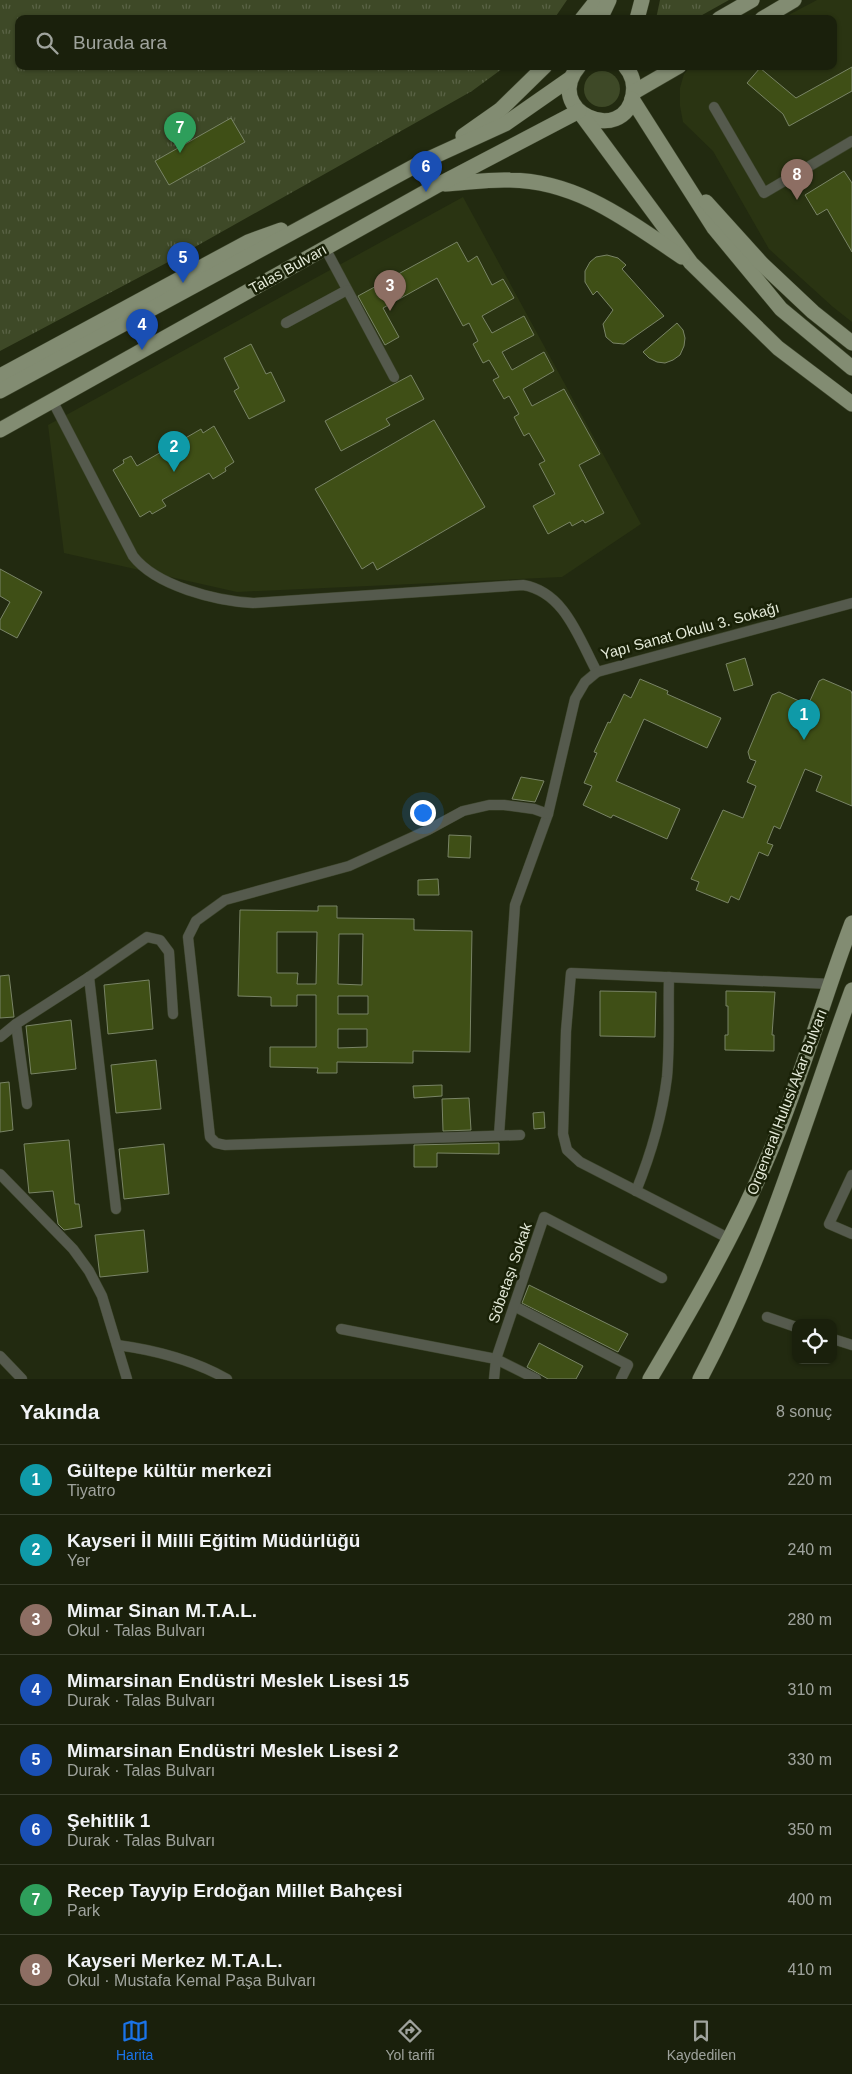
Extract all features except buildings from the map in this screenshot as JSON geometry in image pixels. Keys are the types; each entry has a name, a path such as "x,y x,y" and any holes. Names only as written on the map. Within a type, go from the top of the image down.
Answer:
{"main road":[{"path":"585,15 597,0"},
{"path":"602,15 608,0"},
{"path":"638,15 642,0"},
{"path":"725,15 752,0"},
{"path":"769,15 794,0"},
{"path":"433,157 500,110 541,70"},
{"path":"576,70 570,94 580,112 691,263 778,348 852,404"},
{"name":"Talas Bulvarı","path":"0,391 433,157 505,124 576,70"},
{"path":"630,70 633,95 714,228 781,309 852,368"},
{"path":"580,112 595,120 610,120 624,112 633,95 673,70"},
{"name":"Talas Bulvarı","path":"0,430 438,185 580,112"},
{"path":"677,169 762,264 813,312 852,343"},
{"path":"438,185 510,180 532,182 573,192 604,205 691,263"},
{"path":"0,376 248,242 329,213"},
{"name":"Orgeneral Hulusi Akar Bulvarı","path":"650,1379 710,1277 757,1184 778,1133 852,923"},
{"name":"Orgeneral Hulusi Akar Bulvarı","path":"700,1379 731,1317 773,1215 852,992"}],"street":[{"path":"714,107 764,193 852,141"},
{"path":"325,248 394,377"},
{"path":"286,322 347,290"},
{"path":"52,400 133,556 152,574 212,597 253,603 530,586 545,592 562,607 597,672"},
{"name":"Yapı Sanat Okulu 3. Sokağı","path":"498,1135 515,905 548,814 575,699 585,682 597,672 852,603"},
{"path":"520,1134 235,1145 216,1143 210,1137 188,937 196,921 225,900 350,866 463,811 490,805 504,805 534,809 548,814"},
{"path":"0,1037 16,1024 147,937 156,938 164,943 169,952 173,1014"},
{"path":"730,1239 580,1162 570,1155 563,1134 566,1031 571,973 831,984"},
{"path":"89,977 116,1209"},
{"path":"636,1191 654,1142 664,1095 668,1054 669,977"},
{"path":"16,1024 27,1104"},
{"path":"0,1174 72,1249 89,1270 102,1296 127,1379"},
{"path":"852,1175 828,1224 852,1234"},
{"name":"Söbetaşı Sokak","path":"494,1379 496,1359 544,1217 662,1278"},
{"path":"514,1306 628,1365 620,1379"},
{"path":"767,1318 792,1326"},
{"path":"341,1329 496,1359 536,1379"},
{"path":"837,1340 852,1345"},
{"path":"117,1345 177,1358 227,1379"},
{"path":"0,1356 22,1379"}],"shaded area":[{"path":"817,0 852,0 852,322 769,249 713,151 683,122 680,106 680,88 684,74 688,70 837,70 837,15 789,15"},
{"path":"463,197 641,524 562,577 237,592 64,553 48,425"}],"green space":[{"path":"0,0 567,0 557,15 15,15 15,70 501,70 472,91 170,261 0,351"},
{"path":"660,0 729,0 702,15 657,15"},
{"path":"602,71 609,72 615,76 619,82 619,96 615,102 609,106 602,107 595,106 589,102 585,96 584,89 585,82 589,76 595,72"}],"place":[{"name":"Recep Tayyip Erdoğan Millet Bahçesi","path":"180,153"},
{"name":"Şehitlik 1","path":"426,192"},
{"name":"Kayseri Merkez M.T.A.L.","path":"797,200"},
{"name":"Mimarsinan Endüstri Meslek Lisesi 2","path":"183,283"},
{"name":"Mimar Sinan M.T.A.L.","path":"390,311"},
{"name":"Mimarsinan Endüstri Meslek Lisesi 15","path":"142,350"},
{"name":"Kayseri İl Milli Eğitim Müdürlüğü","path":"174,472"},
{"name":"Gültepe kültür merkezi","path":"804,740"}]}
